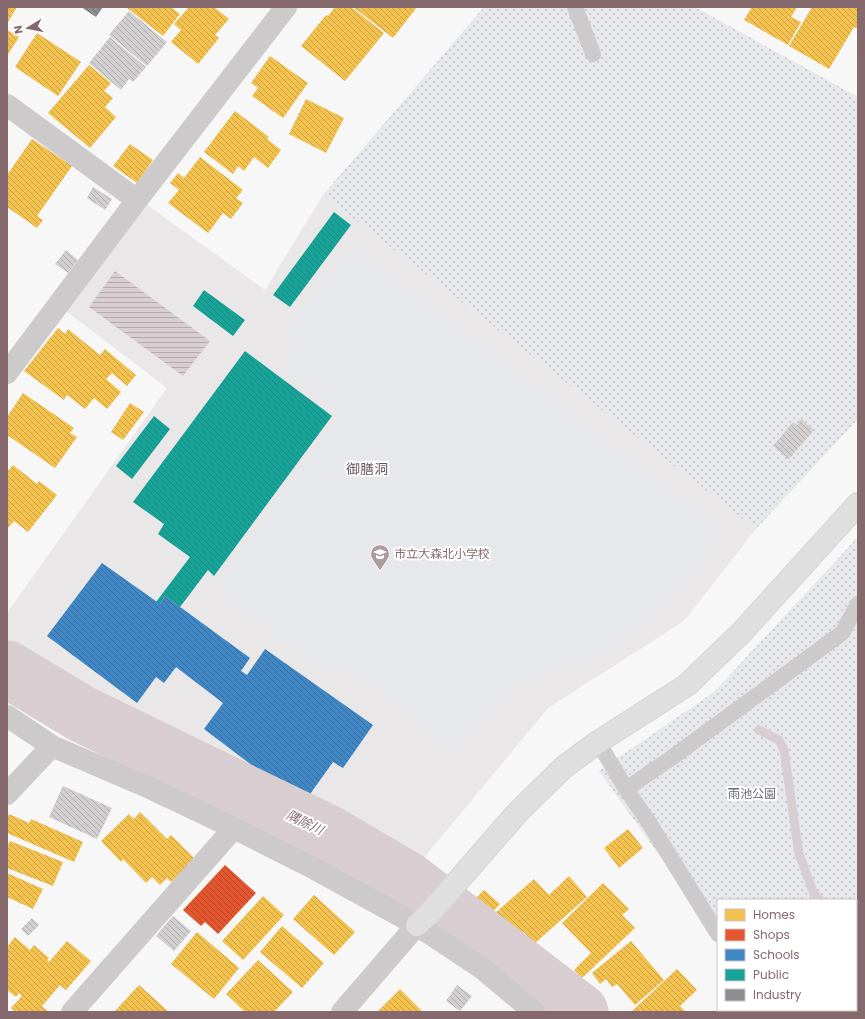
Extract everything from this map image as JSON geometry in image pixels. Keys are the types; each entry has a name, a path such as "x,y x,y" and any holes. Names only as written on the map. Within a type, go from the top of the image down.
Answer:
{"street":[{"path":"7,373 137,200 286,7"},
{"path":"7,105 137,200"},
{"path":"342,1012 518,812 564,768 598,742 687,685 742,632 858,504"},
{"path":"7,716 52,746 152,789 234,828 315,869 417,925 483,969 534,1012"},
{"path":"7,794 52,746"},
{"path":"72,1012 234,828"}],"lane":[{"path":"575,7 593,54"},
{"path":"626,789 670,759 842,633 858,604"},
{"path":"598,742 717,932"}],"shaded area":[{"name":"市立大森北小学校","path":"323,195 756,529 684,621 548,708 423,859 409,865 88,710 7,647 7,613 167,388 66,311 146,204 265,290"},
{"path":"115,271 210,341 183,376 89,307"}],"green space":[{"path":"484,7 695,7 858,97 858,419 756,529 323,195"},
{"path":"355,246 725,528 669,607 601,655 520,683 457,754 349,668 338,681 240,609 223,576 340,416 282,368 303,338 285,327"},
{"name":"雨池公園","path":"858,537 858,1012 775,1011 857,1011 857,899 717,899 717,942 662,859 599,771 714,692"}],"building: Homes":[{"path":"7,7 17,7 7,24"},
{"path":"126,7 171,7 180,14 163,36"},
{"path":"189,7 214,7 229,19 215,35 219,38 198,64 171,42 181,30 174,24"},
{"path":"335,7 351,7 384,33 345,81 301,46 326,15 328,16"},
{"path":"353,7 417,7 393,38"},
{"path":"752,7 794,7 796,9 791,17 801,22 788,45 744,20"},
{"path":"812,7 858,7 858,29 854,27 829,69 789,46"},
{"path":"7,30 19,37 7,56"},
{"path":"37,33 81,62 58,96 15,67"},
{"path":"270,56 308,83 283,118 252,96 258,88 251,83"},
{"path":"89,65 111,83 104,91 113,98 105,107 116,117 90,148 48,113"},
{"path":"306,99 344,118 326,153 289,134"},
{"path":"235,111 269,137 267,139 281,150 268,168 254,157 244,171 238,166 233,174 204,152"},
{"path":"32,139 72,166 37,216 43,220 37,228 7,207 7,175"},
{"path":"130,144 153,160 137,183 113,166"},
{"path":"200,157 243,190 236,198 243,203 231,219 223,213 208,233 168,203 179,190 170,183 178,173 184,178"},
{"path":"58,328 65,334 68,329 100,355 105,349 136,375 127,386 112,373 106,379 121,392 107,409 94,398 85,409 67,395 64,400 24,371"},
{"path":"23,393 74,428 70,433 77,437 55,468 7,435 7,417"},
{"path":"130,403 144,412 123,440 111,432"},
{"path":"13,465 37,484 39,481 57,495 28,532 14,521 7,529 7,472"},
{"path":"140,812 167,839 171,835 195,859 171,882 167,878 160,885 152,877 146,883 123,859 121,862 101,841 129,814 134,819"},
{"path":"9,814 29,823 31,819 83,842 74,862 7,833 7,818"},
{"path":"628,829 643,848 619,868 604,848"},
{"path":"10,841 63,862 53,886 7,868 7,848"},
{"path":"7,873 43,889 33,909 7,897"},
{"path":"569,876 587,897 534,944 524,932 516,939 486,921 534,879 549,895"},
{"path":"603,883 629,909 622,915 635,928 582,978 574,970 591,953 562,923"},
{"path":"484,890 500,904 484,921 468,906"},
{"path":"314,895 355,932 334,955 293,919"},
{"path":"263,896 284,915 243,960 222,941"},
{"path":"282,926 324,963 302,988 260,952"},
{"path":"197,932 239,968 214,999 171,964"},
{"path":"15,937 30,950 34,945 49,958 47,960 49,962 67,941 91,961 66,990 60,985 42,1006 49,1012 16,1012 11,1008 22,996 19,993 16,997 7,990 7,947"},
{"path":"631,941 664,980 635,1005 617,984 612,987 606,979 600,984 592,973"},
{"path":"258,960 293,992 274,1012 245,1012 226,994"},
{"path":"677,969 697,990 680,1006 686,1012 631,1012"},
{"path":"139,985 169,1012 114,1012"},
{"path":"400,989 423,1012 377,1012"}],"building: Shops":[{"path":"225,865 256,893 218,934 205,922 201,926 183,910"}],"building: Schools":[{"path":"102,563 160,604 165,596 250,658 241,671 247,675 265,649 373,725 343,768 333,762 303,804 204,729 223,703 176,667 164,683 156,677 137,703 47,636"}],"building: Public":[{"path":"334,212 351,225 290,307 273,295"},
{"path":"204,290 245,320 233,336 193,306"},
{"path":"245,351 332,416 214,576 208,570 180,607 165,596 160,604 156,602 190,557 158,534 164,524 133,502"},
{"path":"154,416 170,429 132,479 116,466"}],"building: Industry":[{"path":"81,7 103,7 96,17"}],"building: Other":[{"path":"129,11 167,42 147,66 109,35"},
{"path":"110,37 146,67 133,82 129,79 121,90 89,63"},
{"path":"93,187 112,199 105,210 87,198"},
{"path":"66,250 78,260 68,273 55,264"},
{"path":"801,419 814,430 789,459 773,446 793,422 797,425"},
{"path":"63,786 112,808 97,839 49,817"},
{"path":"173,916 191,931 174,951 156,936"},
{"path":"32,918 39,925 28,936 21,929"},
{"path":"457,985 472,996 460,1011 446,1001"}],"waterway":[{"name":"隅除川","path":"7,669 82,714 331,835 406,879 580,1012"},
{"path":"759,730 779,740 784,750 799,854 814,894 819,899"}],"place":[{"name":"市立大森北小学校","path":"380,571"}],"district":[{"name":"御膳洞","path":"367,469"}]}
